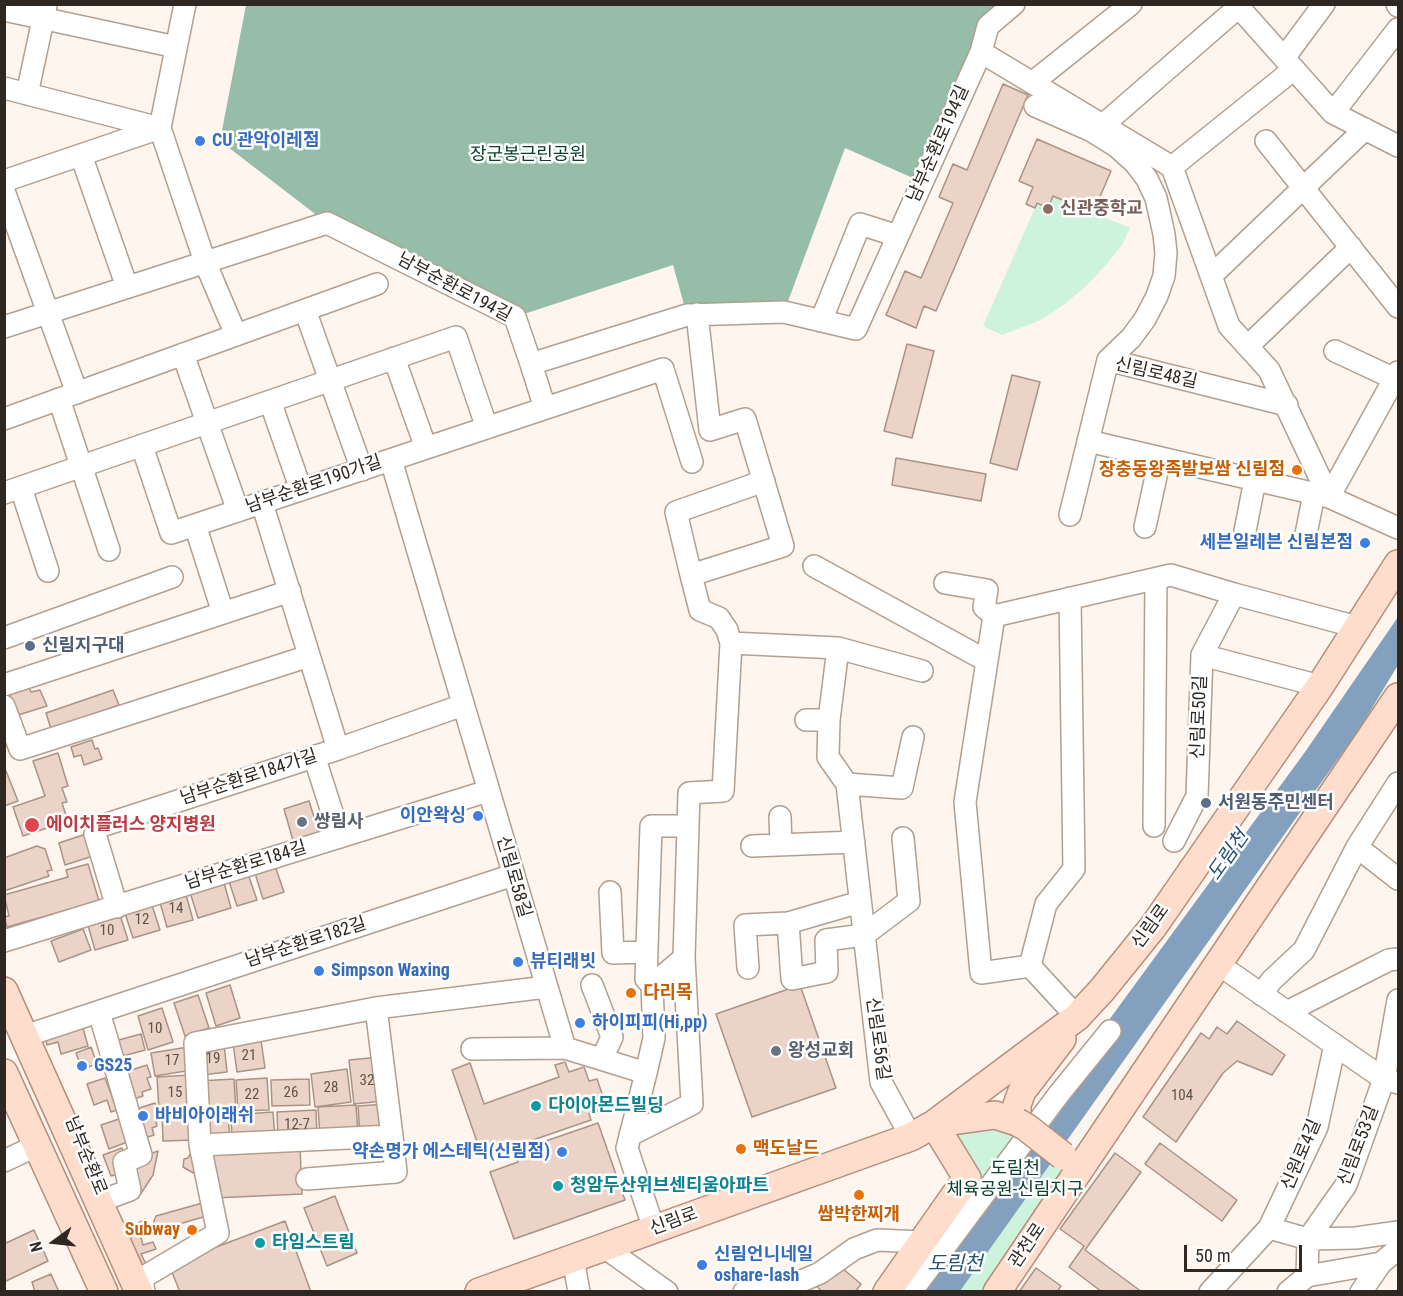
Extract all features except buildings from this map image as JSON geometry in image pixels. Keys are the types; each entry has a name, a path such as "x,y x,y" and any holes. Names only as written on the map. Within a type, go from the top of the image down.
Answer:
{"main road":[{"name":"신림로","path":"922,1130 1077,1017 1102,990 1153,927 1320,686 1398,564"},
{"path":"1077,1017 1051,1056 1022,1092 1017,1106 1017,1122 1035,1133 1079,1170 1398,697"},
{"name":"남부순환로","path":"4,991 28,1030 142,1292"},
{"name":"남부순환로","path":"4,1073 104,1292"},
{"name":"신림로","path":"479,1292 922,1130 995,1115 1017,1122"},
{"path":"887,1292 967,1178 922,1130"},
{"name":"관천로","path":"997,1292 1079,1170"}],"street":[{"path":"185,4 160,128 205,262 236,335"},
{"path":"1014,4 988,26 981,52 1172,167 1229,326 1269,370 1287,405 1322,495"},
{"path":"1032,83 1131,4"},
{"path":"1172,167 1289,64 1323,4"},
{"path":"1103,125 1239,6 1333,113 1398,146"},
{"path":"4,10 45,12 176,47"},
{"path":"27,94 45,12"},
{"path":"1333,113 1398,29"},
{"name":"남부순환로194길","path":"4,327 327,222 515,317 531,364 687,315 784,312 856,329 981,52"},
{"path":"4,88 160,128"},
{"path":"1035,106 1092,131 1116,146 1135,163 1147,179 1156,198 1167,253 1164,276 1145,319 1131,338 1108,360"},
{"path":"4,181 160,128"},
{"path":"1211,276 1365,129"},
{"path":"1266,141 1398,307"},
{"path":"81,155 127,288"},
{"path":"4,191 48,313 82,467 109,550"},
{"path":"821,321 860,224 898,236"},
{"path":"1248,346 1351,247"},
{"path":"4,419 377,284"},
{"path":"305,310 362,470"},
{"path":"692,574 783,546 745,418 710,430 697,314"},
{"path":"48,571 13,490 456,337 487,428"},
{"path":"1306,534 1322,495 1397,375 1335,351"},
{"path":"183,354 238,511"},
{"path":"394,358 426,448"},
{"name":"신림로48길","path":"1070,515 1108,360 1287,405"},
{"path":"531,364 546,408"},
{"name":"남부순환로190가길","path":"142,446 171,533 663,369 692,462"},
{"path":"270,401 301,490"},
{"path":"1088,441 1322,495 1398,528"},
{"path":"1145,527 1160,458"},
{"name":"신림로58길","path":"391,460 565,1048"},
{"path":"1245,531 1255,480"},
{"path":"630,1135 692,1104 684,958 689,793 723,790 731,643 727,630 719,618 700,610 676,512 764,481"},
{"name":"남부순환로184가길","path":"117,907 95,834 98,827 338,748 262,503"},
{"path":"195,525 224,613"},
{"path":"814,566 987,661"},
{"path":"994,616 1171,575 1357,627"},
{"path":"4,638 172,577"},
{"path":"1154,826 1156,579"},
{"path":"945,583 987,590 984,607 994,616"},
{"path":"4,685 290,591"},
{"name":"신림로50길","path":"1174,841 1197,796 1202,655 1234,594"},
{"path":"1030,966 1046,904 1074,869 1070,598"},
{"path":"994,616 965,802 981,973 1030,966"},
{"path":"731,643 838,648 922,671"},
{"name":"신림로56길","path":"838,648 829,720 828,757 847,784 881,1082 922,1130"},
{"path":"1202,655 1320,686"},
{"path":"4,706 20,749 309,656"},
{"path":"338,748 463,705"},
{"path":"806,720 829,720"},
{"path":"847,784 902,788 913,737"},
{"path":"314,756 340,837"},
{"path":"1262,995 1271,981 1304,950 1358,847 1398,783"},
{"name":"남부순환로184길","path":"4,941 488,791"},
{"path":"780,817 781,845"},
{"path":"654,1229 627,1148 654,1038 652,985 646,979 651,826 688,826"},
{"path":"788,923 792,979 827,972 826,940 864,935 909,901 903,838"},
{"path":"752,846 854,842"},
{"path":"1358,847 1398,879"},
{"name":"남부순환로182길","path":"28,1030 99,1012 513,875"},
{"path":"610,892 613,953 647,952"},
{"path":"748,968 745,925 788,923 861,902"},
{"path":"652,985 684,958"},
{"path":"1287,1012 1389,960 1398,960"},
{"path":"1218,964 1391,1081"},
{"path":"1030,966 1077,1017"},
{"path":"592,985 612,1037 602,1059"},
{"path":"142,1292 142,1278 218,1233 200,1145 195,1043 376,1008 546,987"},
{"name":"신림로53길","path":"1308,1239 1347,1185 1391,1081 1398,1000"},
{"path":"307,1179 396,1172 376,1008"},
{"path":"99,1012 141,1155 124,1162 130,1190 103,1200"},
{"name":"남부순환로","path":"28,1030 142,1292"},
{"path":"911,1292 1059,1094 1110,1031"},
{"name":"신원로4길","path":"1210,1292 1269,1228 1317,1126 1335,1045"},
{"path":"472,1049 565,1048 646,1073"},
{"path":"200,1145 392,1136"},
{"path":"4,1161 38,1145"},
{"path":"1269,1228 1308,1239 1356,1238 1398,1232"},
{"path":"1307,1276 1308,1239"},
{"path":"744,1292 804,1280 820,1273 865,1243 877,1240 922,1242"},
{"path":"604,1247 667,1292"},
{"path":"1361,1292 1381,1263 1398,1248"},
{"path":"573,1258 579,1292"},
{"path":"1288,1292 1307,1276 1381,1263"}],"green space":[{"name":"장군봉근린공원","path":"246,5 1014,5 988,26 922,182 845,148 784,312 687,315 673,265 515,317 327,223 220,141"},
{"path":"1053,196 1130,228 1122,245 1105,266 1065,304 1041,320 1002,335 983,326 1037,203 1048,208"},
{"name":"도림천 체육공원-신림지구","path":"992,1120 1073,1171 992,1291 893,1292 972,1178 942,1128"}],"water":[{"name":"도림천","path":"1398,617 1398,665 1360,728 960,1291 910,1292 1305,752"}],"place":[{"name":"CU 관악이레점","path":"200,141"},
{"name":"신관중학교","path":"1048,209"},
{"name":"장충동왕족발보쌈 신림점","path":"1297,470"},
{"name":"세븐일레븐 신림본점","path":"1365,543"},
{"name":"신림지구대","path":"30,646"},
{"name":"서원동주민센터","path":"1206,803"},
{"name":"이안왁싱","path":"478,816"},
{"name":"쌍림사","path":"302,822"},
{"name":"에이치플러스 양지병원","path":"32,825"},
{"name":"뷰티래빗","path":"518,962"},
{"name":"Simpson Waxing","path":"319,971"},
{"name":"다리목","path":"631,993"},
{"name":"하이피피(Hi,pp)","path":"580,1023"},
{"name":"왕성교회","path":"776,1051"},
{"name":"GS25","path":"82,1066"},
{"name":"다이아몬드빌딩","path":"536,1106"},
{"name":"바비아이래쉬","path":"143,1116"},
{"name":"맥도날드","path":"741,1149"},
{"name":"약손명가 에스테틱(신림점)","path":"562,1152"},
{"name":"청암두산위브센티움아파트","path":"558,1186"},
{"name":"쌈박한찌개","path":"859,1195"},
{"name":"Subway","path":"192,1230"},
{"name":"타임스트림","path":"260,1243"},
{"name":"신림언니네일 oshare-lash","path":"702,1265"}]}
